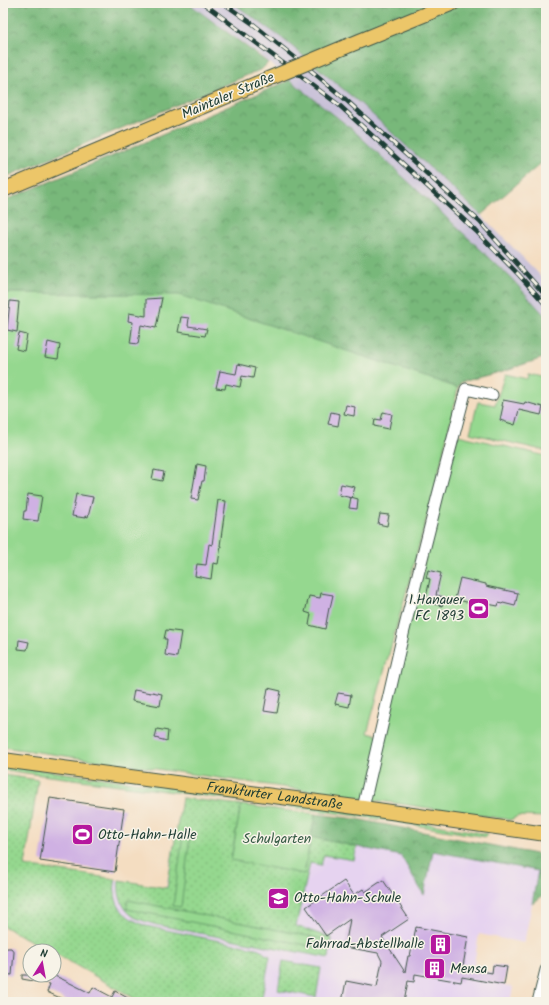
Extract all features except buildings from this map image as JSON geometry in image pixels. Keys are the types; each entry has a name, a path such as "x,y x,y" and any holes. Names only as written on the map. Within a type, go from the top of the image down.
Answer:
{"main road":[{"name":"Maintaler Straße","path":"3,190 454,3"},
{"name":"Frankfurter Landstraße","path":"3,760 546,834"}],"street":[{"path":"363,808 404,630 466,389 492,395"},
{"path":"538,1002 546,970"}],"shaded area":[{"path":"188,3 233,3 282,38 361,104 481,215 538,273 546,283 546,317 511,278 353,130 263,58"},
{"name":"Otto-Hahn-Schule","path":"182,798 356,819 546,856 546,893 532,904 524,943 479,934 473,970 480,980 513,987 510,1002 141,1002 62,958 62,943 48,943 24,866 166,888"}],"green space":[{"path":"3,3 188,3 268,63 262,69 3,178"},
{"path":"233,3 546,3 546,122 541,131 546,149 546,159 481,215 361,104 282,38"},
{"path":"290,80 353,130 511,278 546,317 546,357 503,371 461,382 458,388 179,295 3,293 3,201"},
{"path":"3,293 179,295 458,388 435,488 367,733 378,736 458,435 546,456 546,817 518,816 510,820 3,747"},
{"path":"505,374 527,379 528,374 546,378 546,451 470,433 478,402 495,405"},
{"path":"3,765 362,812 487,834 486,837 359,816 3,770"},
{"path":"3,775 38,780 25,866 116,879 116,899 121,910 129,917 146,926 260,949 265,954 270,956 261,1002 141,1002 62,958 62,943 35,943 3,926"},
{"path":"182,798 241,805 231,859 304,873 311,837 357,846 354,860 324,855 321,865 310,863 296,926 331,938 329,958 157,925 136,918 127,911 120,896 119,880 167,888"},
{"name":"Schulgarten","path":"241,805 315,814 304,874 231,860"},
{"path":"315,814 356,819 546,856 546,893 532,904 538,871 433,851 424,895 401,856 311,837"},
{"path":"183,835 190,836 181,907 173,906"},
{"path":"128,900 323,939 321,948 127,909"},
{"path":"283,961 321,968 316,997 278,990"}],"railway":[{"path":"203,3 339,105 476,231 546,305"},
{"path":"223,3 253,24 345,99 480,222 546,296"}],"place":[{"name":"1.Hanauer FC 1893","path":"479,608"},
{"name":"Otto-Hahn-Halle","path":"82,835"},
{"name":"Otto-Hahn-Schule","path":"279,898"},
{"name":"Fahrrad-Abstellhalle","path":"440,944"},
{"name":"Mensa","path":"435,969"}]}
